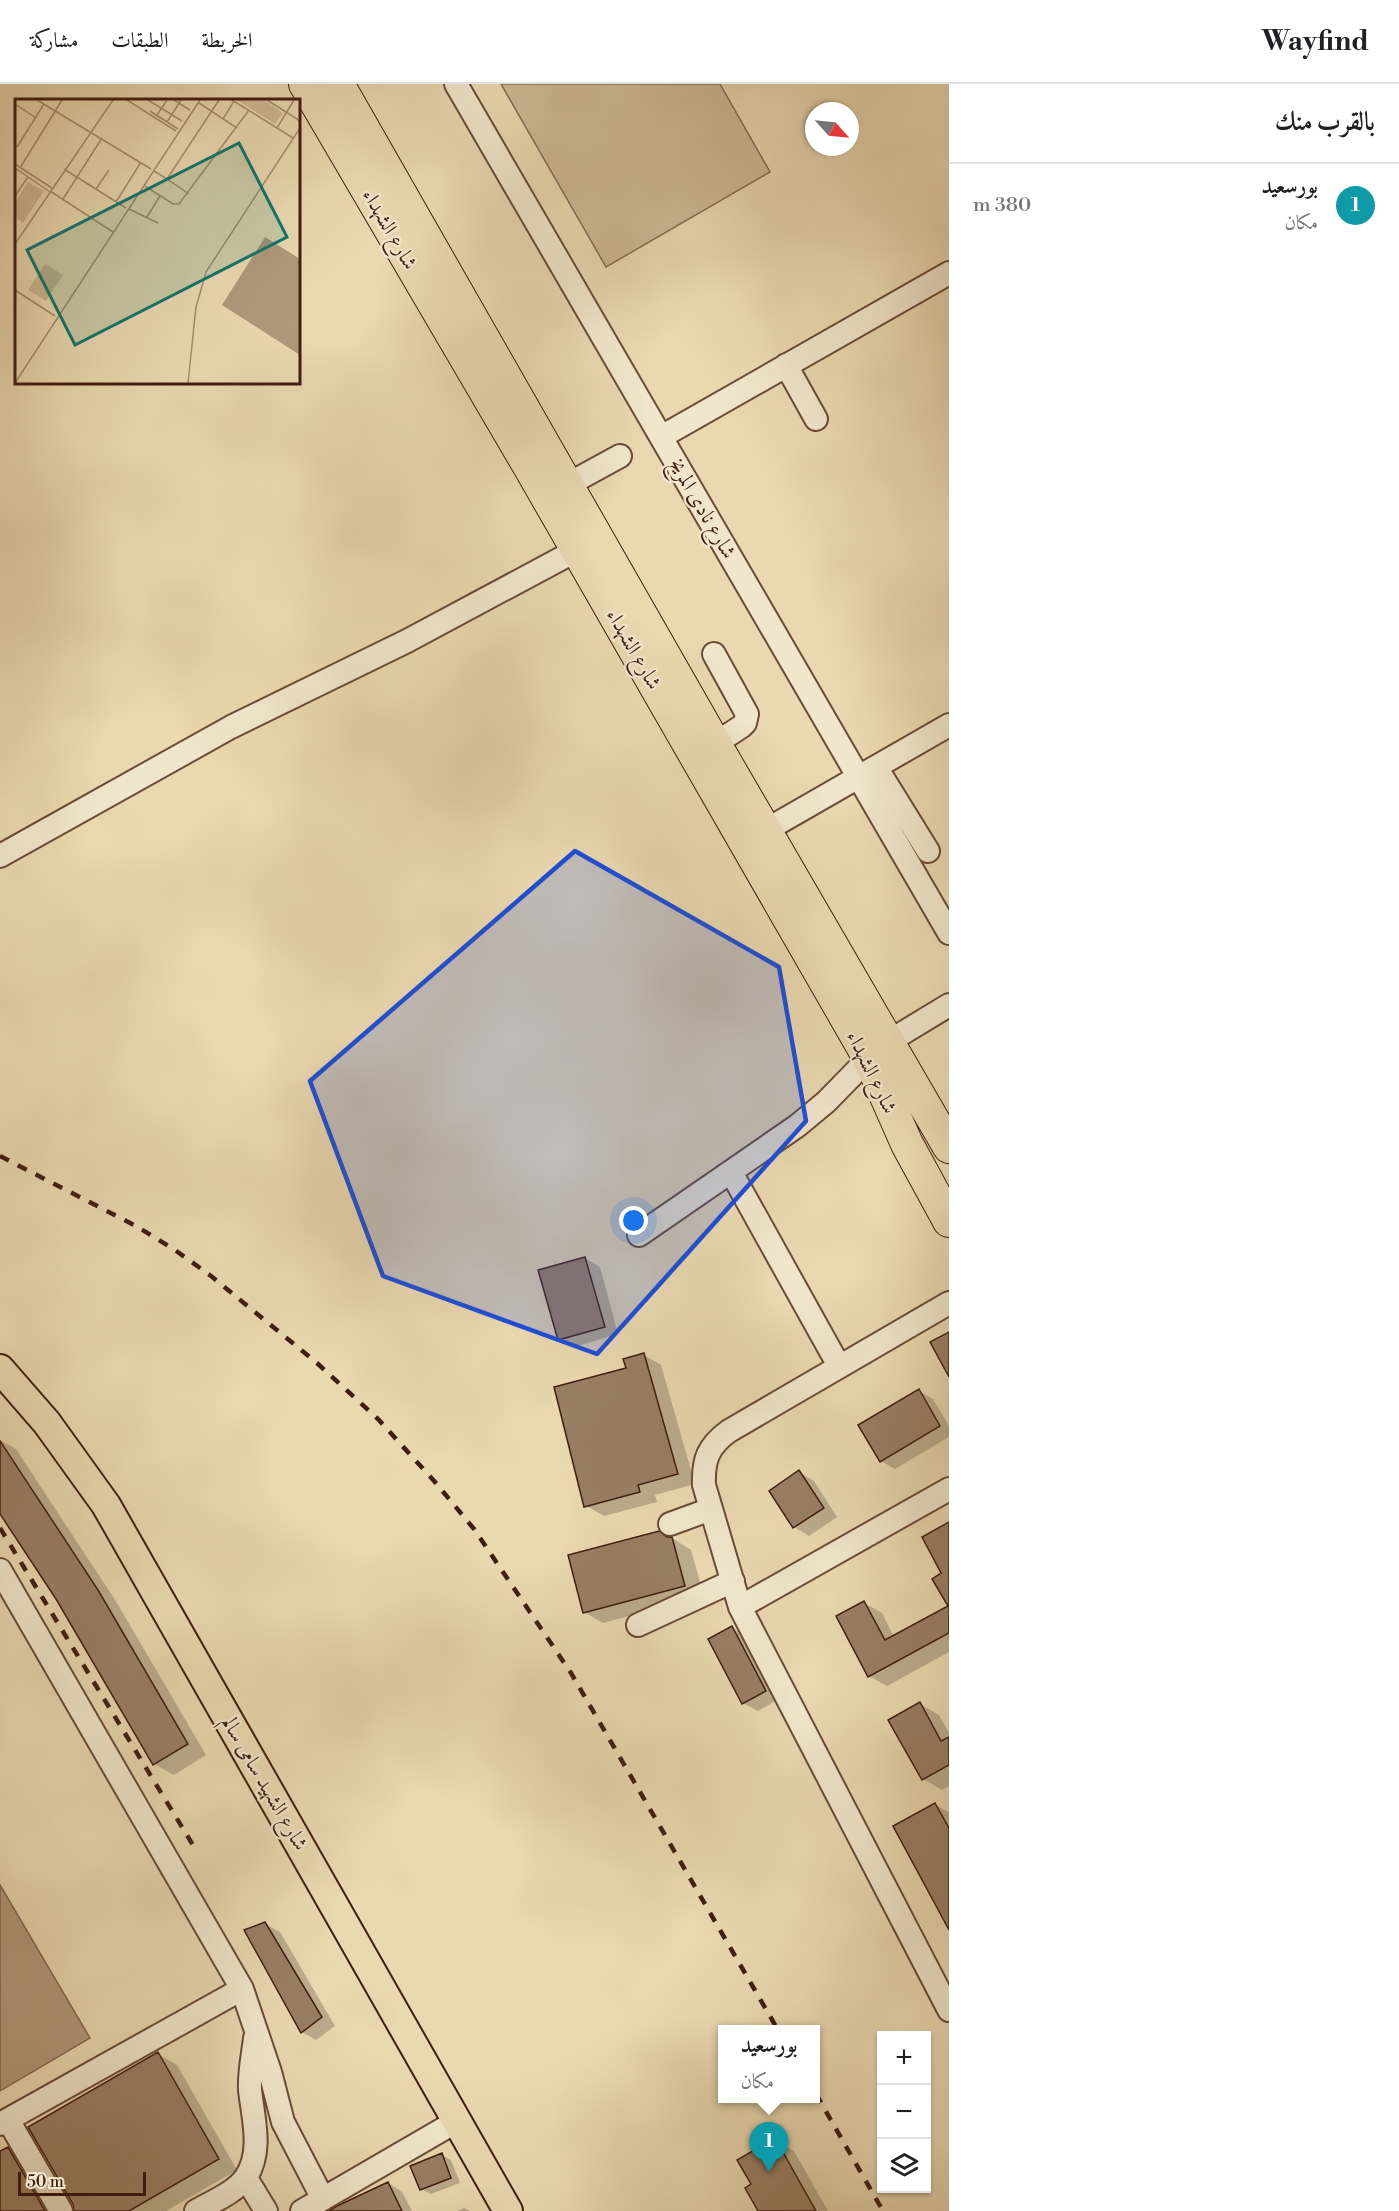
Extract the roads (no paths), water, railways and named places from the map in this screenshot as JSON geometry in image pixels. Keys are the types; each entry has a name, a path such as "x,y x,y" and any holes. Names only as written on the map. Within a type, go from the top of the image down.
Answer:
{"highway":[{"name":"شارع الشهداء","path":"305,84 577,550 755,837 878,1050 944,1138"},
{"name":"شارع الشهداء","path":"338,84 715,744 755,837"},
{"name":"شارع الشهداء","path":"878,1050 907,1144 948,1215"},
{"path":"907,1144 944,1138"}],"main road":[{"name":"شارع الشهيد سامى سالم","path":"0,1370 47,1423 106,1505 508,2211"}],"street":[{"name":"شارع نادى المريخ","path":"456,84 627,382 867,772 949,933"},
{"path":"661,437 949,273"},
{"path":"786,365 816,419"},
{"path":"567,485 620,456"},
{"path":"0,856 231,727 407,641 577,550"},
{"path":"714,654 747,714 742,726 715,744"},
{"path":"755,837 949,726"},
{"path":"867,772 928,851"},
{"path":"639,1235 815,1112 878,1050 949,1005"},
{"path":"731,1172 839,1366"},
{"path":"949,1303 716,1440 708,1454 704,1469 704,1485 740,1607 949,2010"},
{"path":"740,1607 949,1489"},
{"path":"670,1524 711,1509"},
{"path":"0,1570 242,1989 256,2028 283,2122 323,2199"},
{"path":"638,1625 733,1581"},
{"path":"61,2211 4,2122 242,1989"},
{"path":"196,2211 246,2178 255,2157 255,2126 250,2087 256,2028"},
{"path":"302,2211 457,2121"},
{"path":"246,2178 266,2211"}],"railway":[{"path":"0,1156 136,1226 211,1276 317,1363 378,1419 435,1482 474,1529 571,1673 775,2025"},
{"path":"0,1528 196,1850"},
{"path":"820,2101 883,2211"}],"place":[{"name":"بورسعيد","path":"769,2172"}]}
